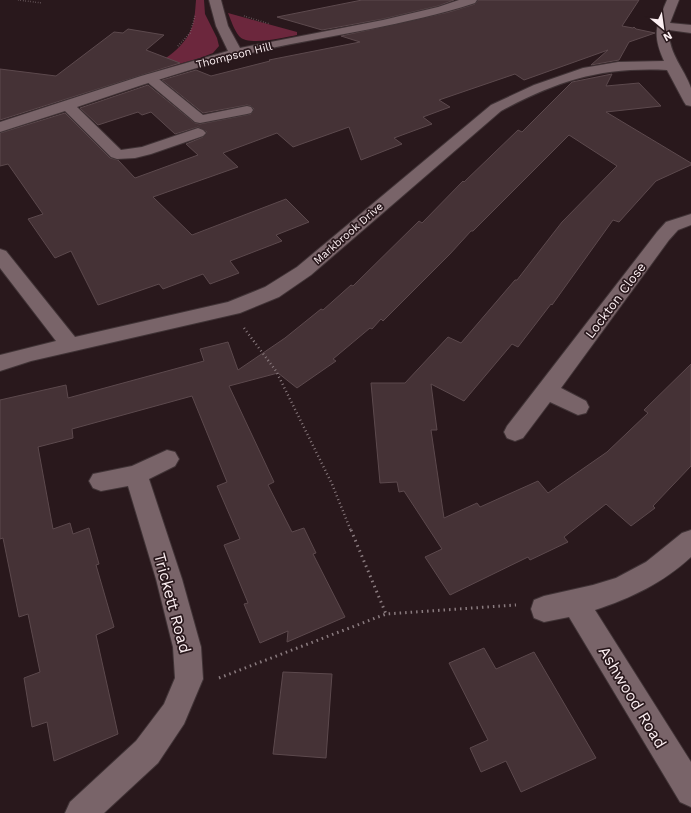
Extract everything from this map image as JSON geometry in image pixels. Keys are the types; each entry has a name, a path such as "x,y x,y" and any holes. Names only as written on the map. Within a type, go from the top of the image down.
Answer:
{"street":[{"name":"Thompson Hill","path":"0,127 150,78 236,53 411,18 472,0"},
{"path":"673,0 663,26 662,38 673,66 691,102"},
{"path":"216,4 222,26 236,53"},
{"path":"663,26 691,29"},
{"name":"Markbrook Drive","path":"0,363 70,345 233,308 272,292 304,271 483,118 511,99 526,92 601,69 617,66 673,66"},
{"path":"68,106 117,154 122,155 137,153 198,133"},
{"name":"Lockton Close","path":"515,432 547,392 663,236 672,226 691,219"},
{"path":"0,255 70,345"},
{"path":"547,392 578,407"},
{"path":"101,481 136,475 167,459"},
{"name":"Trickett Road","path":"81,813 146,752 174,714 189,678 187,647 169,579 136,475"},
{"path":"544,609 576,604 632,583 667,562 691,540"},
{"name":"Ashwood Road","path":"576,604 691,791"}],"lane":[{"path":"150,78 200,119 247,110"}],"path":[{"path":"18,0 42,4"},
{"path":"216,4 297,32 308,38"},
{"path":"233,308 240,322 276,371 332,484 386,614"},
{"path":"189,678 221,678 386,614 526,604 544,609"}],"shaded area":[{"path":"196,0 204,0 205,14 217,38 219,46 213,53 126,79 161,61 184,42 192,26"},
{"path":"228,13 297,32 297,35 250,41 239,36"}],"building":[{"path":"362,0 454,0 438,6 383,19 322,30 277,17"},
{"path":"478,0 639,0 622,26 634,27 636,29 655,33 629,42 619,60 591,65 608,50 524,80 515,74 439,100 450,107 423,117 432,124 394,138 402,144 361,160 349,127 293,147 277,133 223,153 238,167 153,197 192,235 286,199 309,222 276,235 282,241 230,261 239,273 210,284 203,274 163,289 159,284 98,305 71,251 55,258 28,219 43,214 8,164 0,166 0,133 65,113 110,158 118,160 135,178 198,155 186,144 203,137 207,132 198,127 175,134 151,112 142,115 138,112 98,125 80,108 148,85 195,123 200,124 251,114 254,109 247,105 203,113 162,80 196,70 211,76 270,61 269,60 360,42 341,36 449,12 475,4"},
{"path":"128,29 164,35 146,50 180,63 0,120 0,69 56,76 114,32 123,33"},
{"path":"612,74 606,86 639,83 661,106 606,112 691,163 691,165 656,181 619,222 613,220 552,305 551,304 518,347 512,344 464,401 431,384 437,430 431,430 444,518 477,503 480,507 538,481 548,493 607,452 648,413 644,410 691,364 691,466 653,506 655,508 631,526 606,504 564,537 568,542 530,560 528,557 450,595 425,557 442,549 404,491 399,492 397,482 380,483 371,383 405,383 448,337 461,343 515,280 517,280 562,222 617,166 569,135 473,231 471,231 383,321 381,319 372,329 370,328 333,359 336,361 297,388 278,373 229,386 274,482 268,485 292,532 304,528 316,553 313,554 345,617 287,642 288,631 260,643 244,604 248,603 224,545 240,539 217,486 227,482 192,396 72,429 73,438 38,447 53,529 70,523 73,534 89,528 99,564 96,565 114,627 96,635 118,734 54,761 47,722 32,727 24,678 40,672 28,614 19,617 3,538 0,539 0,400 66,385 68,398 204,361 200,349 228,342 238,370 285,338 321,309 323,310 351,285 353,286 419,221 422,223 463,181 464,182 518,130 522,132 572,82"},
{"path":"484,648 496,669 534,652 596,758 521,792 506,761 481,772 470,748 488,740 449,663"},
{"path":"283,672 332,674 326,758 273,754"}]}
